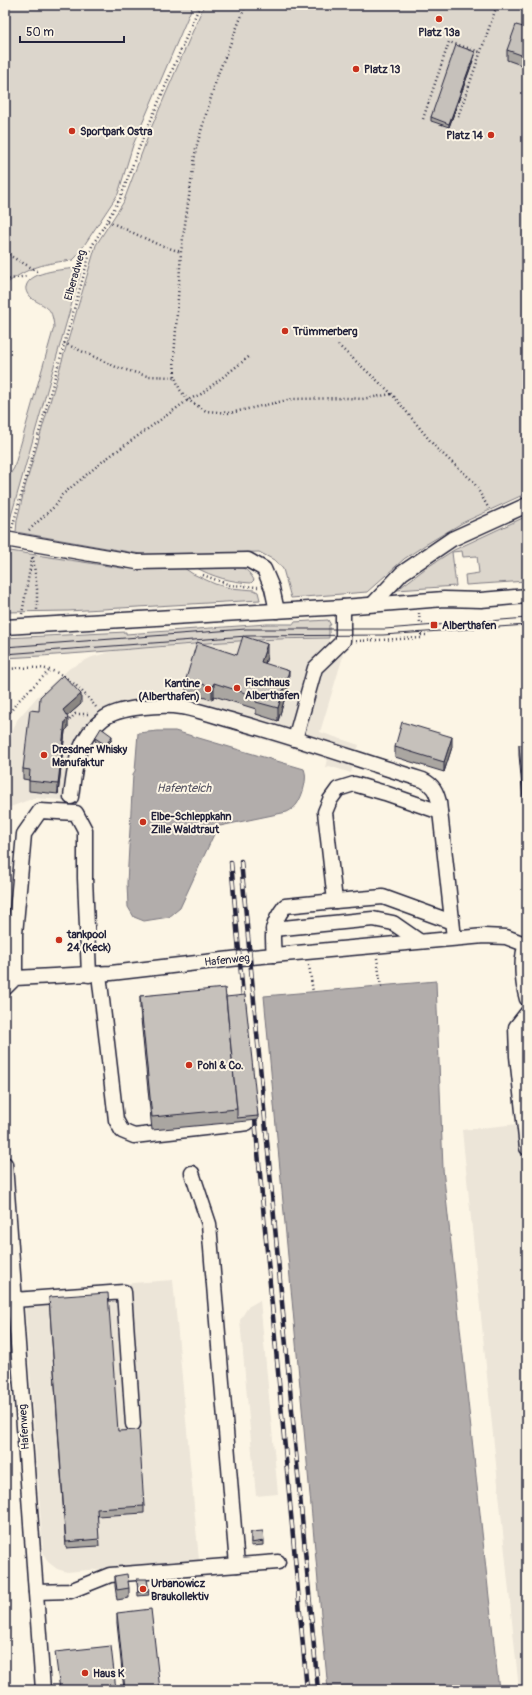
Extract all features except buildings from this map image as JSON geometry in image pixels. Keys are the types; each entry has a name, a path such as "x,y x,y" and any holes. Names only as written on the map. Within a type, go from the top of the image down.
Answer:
{"street":[{"path":"373,604 402,573 452,539 527,505"},
{"path":"10,540 137,562 186,562 228,559 248,560 264,569 272,588 277,611"},
{"path":"5,627 343,607 444,599 481,600 527,596"},
{"path":"295,739 315,668 342,641 343,607"},
{"path":"71,797 76,756 88,732 102,716 121,711 154,706 182,707 295,739 431,784 436,792 439,802 454,938"},
{"path":"335,901 325,812 330,800 338,789 354,784 440,812"},
{"path":"5,988 15,978 15,934 24,834 40,812 76,813 85,830 84,878 94,975 116,1120 122,1131 134,1136 247,1123 246,1113"},
{"path":"274,955 273,929 276,918 285,906 383,897 452,922"},
{"path":"273,929 373,919 393,923 419,941"},
{"name":"Hafenweg","path":"15,978 94,975 274,955 454,938 484,936 506,937 526,943"},
{"path":"526,943 522,964 523,982 527,999"},
{"path":"527,1013 516,1027 516,1056 527,1148"},
{"name":"Hafenweg","path":"5,1164 44,1690"},
{"path":"192,1173 209,1224 237,1565"},
{"path":"14,1300 124,1292 133,1424"},
{"path":"36,1592 70,1591 110,1575 278,1562"}],"path":[{"name":"Elberadweg","path":"10,540 92,246 120,199 139,148 200,5"},
{"path":"246,5 218,74 202,125 193,162 181,252 174,359 175,377 180,390 188,400 206,411 230,413 292,399 346,398 362,400 392,394"},
{"path":"458,116 497,5"},
{"path":"423,119 449,42 480,52"},
{"path":"108,220 157,244 181,252"},
{"path":"5,254 39,272"},
{"path":"5,280 27,276"},
{"path":"64,343 124,369 147,376 175,377"},
{"path":"338,344 392,394 436,448 473,482 480,496"},
{"path":"10,540 57,504 62,495 103,461 188,400 201,394 250,356"},
{"path":"20,625 32,555 37,611"},
{"path":"186,562 191,568 209,578 230,585 272,588"},
{"path":"420,623 426,623"},
{"path":"342,641 422,638 421,635 426,635"},
{"path":"5,669 38,667 62,674 85,694 102,716"},
{"path":"5,719 18,702 49,671"},
{"path":"66,724 75,714 102,716"},
{"path":"378,964 381,987"},
{"path":"310,971 313,992"},
{"path":"5,1638 8,1690"}],"shaded area":[{"name":"Sportpark Ostra","path":"5,5 193,5 133,145 118,194 77,256 73,260 45,264 29,270 5,285"},
{"path":"204,5 527,5 527,493 462,523 425,545 404,559 367,592 291,598 283,569 276,561 259,552 146,555 16,532 17,520 25,487 96,245 123,203 152,126"},
{"path":"82,268 7,530 5,530 5,480 14,468 54,327 50,311 30,297 26,291 26,287 29,281 41,274 59,270"},
{"path":"527,516 527,581 466,585 465,575 479,573 477,556 463,557 462,551 452,552 456,586 397,590 426,568 454,550"},
{"path":"10,551 122,568 184,568 193,574 215,584 230,588 254,590 258,592 260,600 68,611 5,612 5,569"},
{"path":"235,565 246,570 254,580 251,583 229,580 209,574 195,567"},
{"path":"328,620 331,625 329,625 329,638 248,640 5,658 5,638 126,632 126,634 267,624 294,624 294,622"},
{"path":"328,639 343,656 320,732 359,745 351,773 329,766 325,768 327,759 182,715 153,714 122,718 119,703 102,710 92,717 78,733 69,755 64,800 34,798 5,809 5,752 17,720 37,697 70,668 92,657 114,651 228,642"},
{"path":"527,1123 527,1690 519,1690 462,1130"},
{"path":"173,1280 199,1560 67,1572 57,1569 48,1562 43,1552 24,1291"},
{"path":"260,1300 278,1494 256,1496 240,1320 248,1307"}],"water":[{"name":"Hafenteich","path":"175,731 304,769 305,782 297,804 287,812 220,826 215,832 180,908 169,917 144,921 134,917 128,907 127,883 133,774 135,771 138,733"},
{"path":"436,981 443,1169 499,1690 328,1690 264,996"}],"tram line":[{"path":"5,647 246,629 385,629 527,618"},
{"path":"5,654 247,636 383,635 527,625"}],"railway":[{"path":"241,861 318,1690"},
{"path":"231,862 244,1007"},
{"path":"254,1108 307,1690"}],"place":[{"name":"Platz 13a","path":"439,19"},
{"name":"Platz 13","path":"356,69"},
{"name":"Sportpark Ostra","path":"72,131"},
{"name":"Platz 14","path":"491,135"},
{"name":"Trümmerberg","path":"285,331"},
{"name":"Alberthafen","path":"434,625"},
{"name":"Fischhaus Alberthafen","path":"237,688"},
{"name":"Kantine (Alberthafen)","path":"208,689"},
{"name":"Dresdner Whisky Manufaktur","path":"44,755"},
{"name":"Elbe-Schleppkahn Zille Waldtraut","path":"143,822"},
{"name":"tankpool 24 (Keck)","path":"59,940"},
{"name":"Pohl & Co.","path":"189,1065"},
{"name":"Urbanowicz Braukollektiv","path":"143,1589"},
{"name":"Haus K","path":"85,1673"}]}
